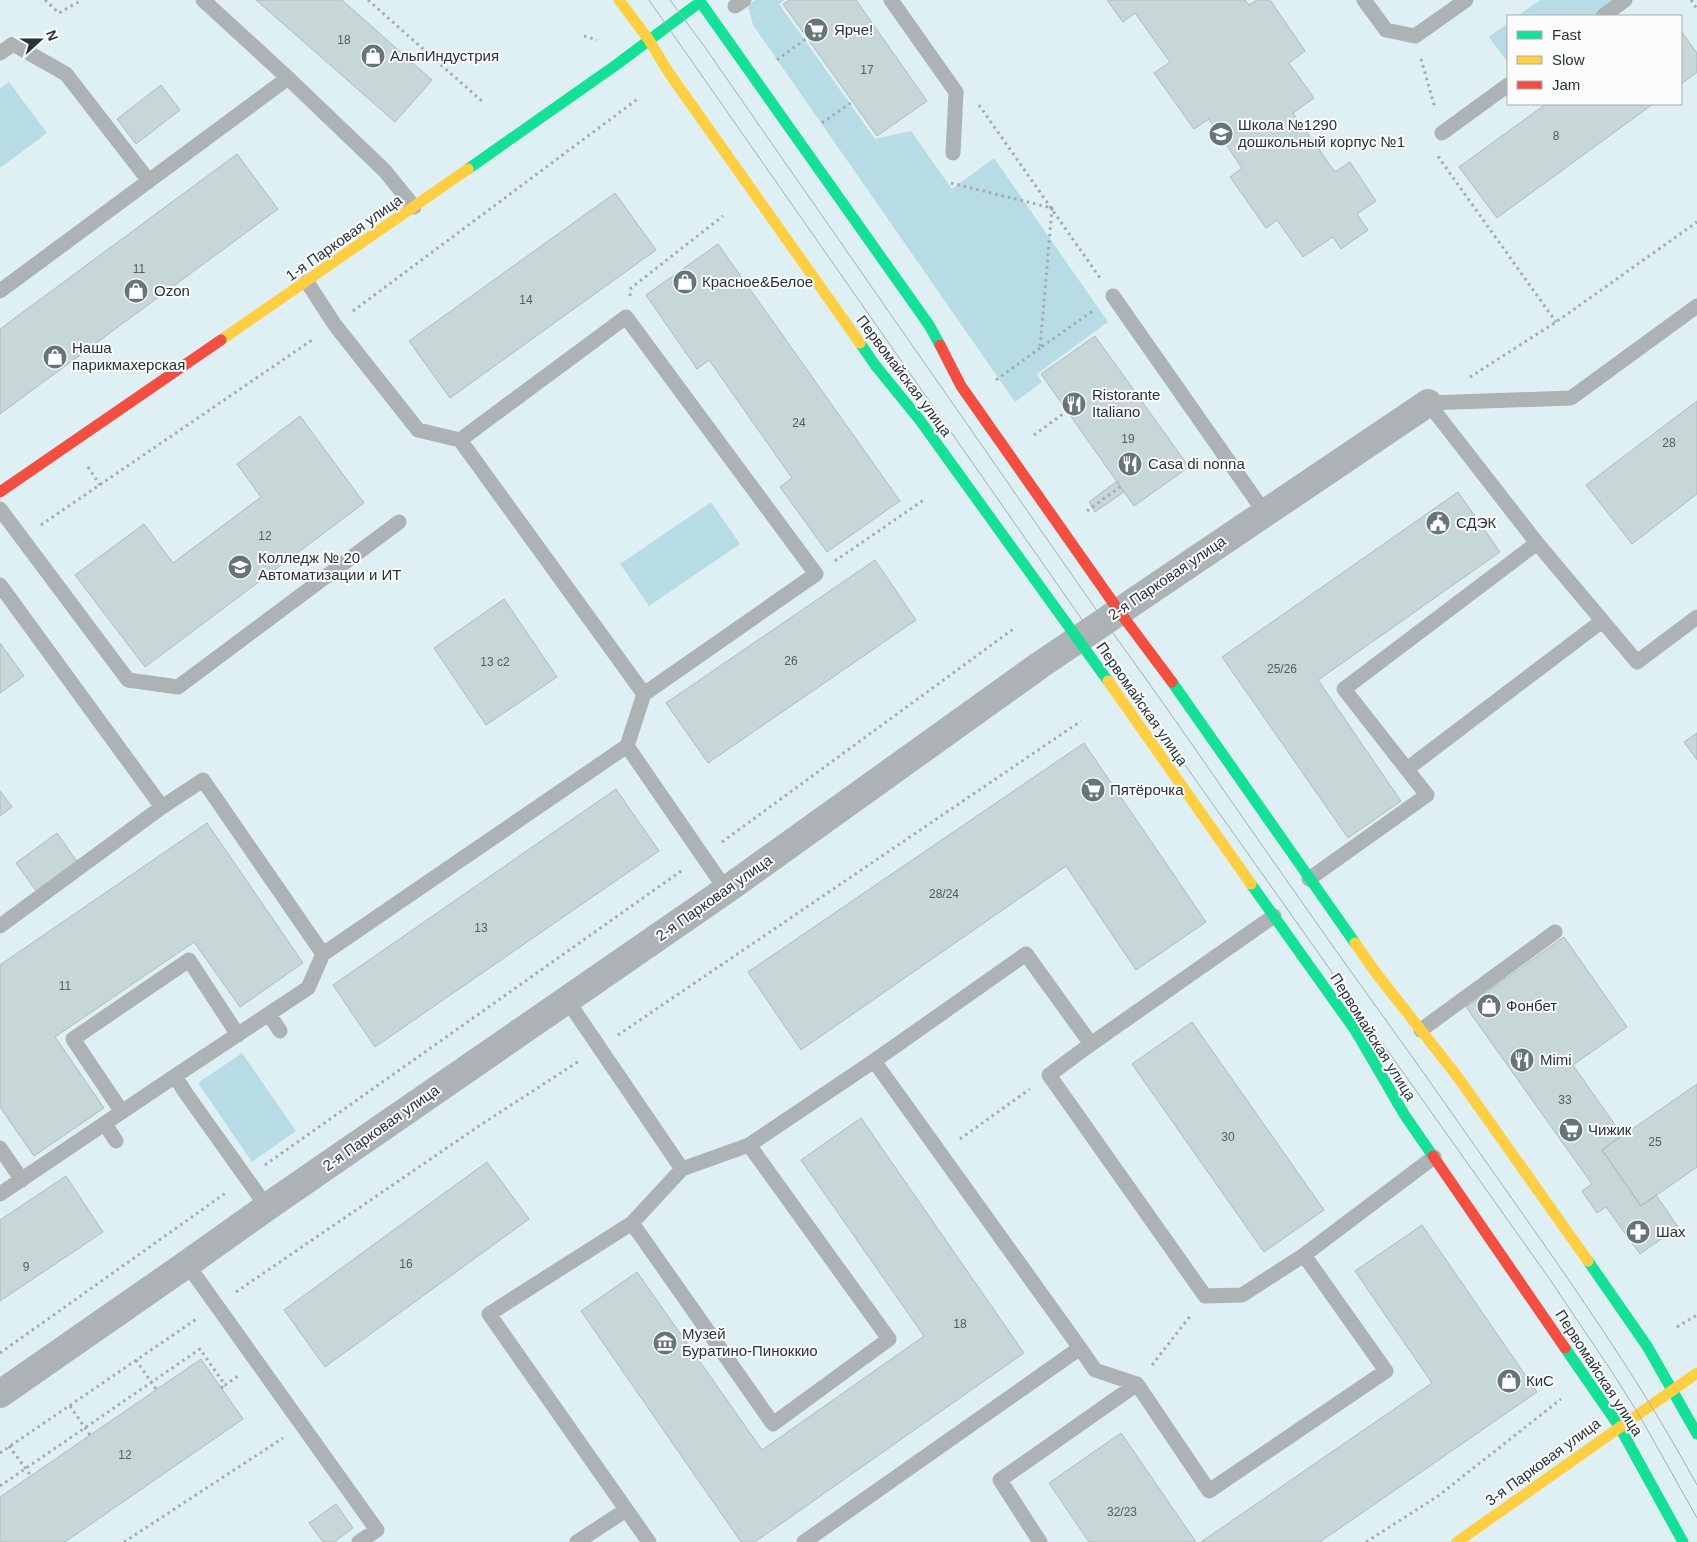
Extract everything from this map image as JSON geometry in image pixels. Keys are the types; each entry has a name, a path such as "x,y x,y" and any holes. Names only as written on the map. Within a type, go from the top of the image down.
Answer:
{"main road":[{"name":"Первомайская улица","path":"618,0 649,40 670,73 875,365 919,419 1078,639 1355,1030 1404,1114 1619,1426 1683,1542"},
{"name":"1-я Парковая улица","path":"0,492 414,207 616,65 700,1"},
{"path":"700,1 929,325 961,386 1119,611 1161,667 1376,973 1457,1076 1647,1346 1697,1434"},
{"name":"3-я Парковая улица","path":"1457,1542 1697,1372"}],"street":[{"name":"2-я Парковая улица","path":"0,1394 726,890 1078,639 1428,403"}],"lane":[{"path":"202,0 288,78 385,171 414,207"},
{"path":"891,0 956,92 953,153"},
{"path":"1364,0 1386,30 1415,36 1466,0"},
{"path":"1604,15 1625,0"},
{"path":"0,35 66,74 149,182"},
{"path":"0,53 13,44"},
{"path":"0,292 288,78"},
{"path":"1442,133 1507,86"},
{"path":"307,282 335,325 418,430 460,440 644,694"},
{"path":"1113,296 1265,513"},
{"path":"1428,403 1571,398 1697,306"},
{"path":"0,1194 308,988 323,954 627,746 644,694 816,574 626,317 460,440"},
{"path":"1428,403 1537,544 1636,662 1697,618"},
{"path":"0,509 128,680 178,687 399,522"},
{"path":"1309,879 1427,795 1344,689 1537,544"},
{"path":"0,585 162,807"},
{"path":"1407,769 1602,621"},
{"path":"627,746 726,890"},
{"path":"0,926 162,807 203,780 323,954"},
{"path":"1274,916 1049,1075 1205,1296 1242,1296 1304,1255 1434,1158"},
{"path":"1421,1030 1555,932"},
{"path":"649,1542 489,1314 632,1223 682,1169 749,1145 874,1061 1026,954 1092,1044"},
{"path":"122,1112 73,1038 189,960 238,1034"},
{"path":"567,1000 682,1169"},
{"path":"269,1014 280,1031"},
{"path":"874,1061 1095,1370 1137,1384 1209,1491 1386,1371 1304,1255"},
{"path":"175,1076 267,1207"},
{"path":"105,1124 116,1141"},
{"path":"632,1223 773,1424 888,1339 749,1145"},
{"path":"0,1148 22,1180"},
{"path":"187,1264 377,1530 359,1542"},
{"path":"804,1542 1080,1348"},
{"path":"1040,1542 1000,1480 1137,1384"},
{"path":"577,1542 626,1510"}],"path":[{"path":"45,0 59,13 82,0"},
{"path":"368,0 484,103"},
{"path":"1691,0 1697,9"},
{"path":"584,36 597,40"},
{"path":"1415,36 1442,133 1438,158 1556,322"},
{"path":"774,62 807,38"},
{"path":"956,92 974,98 1113,296 996,380"},
{"path":"819,126 852,102"},
{"path":"951,183 1052,208"},
{"path":"1040,348 1052,208"},
{"path":"626,317 631,288 723,216"},
{"path":"1468,378 1556,322 1697,222"},
{"path":"1034,434 1067,411"},
{"path":"1087,511 1120,487"},
{"path":"816,574 925,499"},
{"path":"0,1353 702,856 1016,627"},
{"path":"0,1453 471,1132 600,1048 1081,721"},
{"path":"940,1154 1049,1075"},
{"path":"1137,1384 1205,1296"},
{"path":"1676,1327 1697,1315"},
{"path":"0,1486 200,1349 225,1384"},
{"path":"136,1360 156,1389"},
{"path":"221,1388 257,1362"},
{"path":"1366,1542 1438,1496 1561,1399"},
{"path":"70,1406 90,1435"},
{"path":"124,1542 302,1425"},
{"path":"9,1446 31,1476"}],"shaded area":[{"path":"756,0 785,0 779,4 875,139 911,131 952,189 994,158 1108,322 1037,374 1042,382 1015,402 753,25 748,5"},
{"path":"1540,0 1615,0 1594,15 1518,15"},
{"path":"1507,24 1507,62 1489,37"},
{"path":"9,82 47,133 0,168 0,89"},
{"path":"711,502 740,544 649,606 620,564"},
{"path":"242,1053 296,1131 252,1162 198,1083"}],"building":[{"path":"256,0 342,0 432,80 395,122"},
{"path":"790,0 856,0 927,101 877,136 783,4"},
{"path":"1107,0 1245,0 1249,5 1257,0 1270,0 1305,51 1289,63 1314,98 1293,113 1335,172 1350,162 1376,201 1357,214 1368,230 1341,249 1333,237 1303,257 1277,220 1266,228 1230,177 1242,168 1209,119 1194,129 1154,73 1170,62 1135,13 1123,22"},
{"path":"1682,32 1697,53 1697,72 1682,83"},
{"path":"161,85 180,110 136,144 117,119"},
{"path":"1545,105 1652,105 1497,218 1459,167"},
{"path":"237,154 278,209 0,414 0,329"},
{"path":"615,193 656,250 450,398 409,341"},
{"path":"718,244 900,501 827,552 780,487 792,478 709,360 697,369 646,295"},
{"path":"1095,336 1189,467 1134,506 1041,374"},
{"path":"1697,401 1697,494 1632,544 1586,485"},
{"path":"300,416 364,503 145,667 75,575 144,524 173,563 261,497 237,464"},
{"path":"1117,481 1124,492 1095,512 1089,502"},
{"path":"1458,492 1500,552 1318,680 1401,801 1348,838 1222,657"},
{"path":"875,560 916,620 708,763 666,703"},
{"path":"504,599 557,677 486,725 434,648"},
{"path":"0,643 24,676 0,693"},
{"path":"1697,733 1697,760 1684,742"},
{"path":"1084,743 1206,922 1136,970 1066,866 801,1050 748,972"},
{"path":"616,789 659,851 375,1047 333,985"},
{"path":"0,791 12,807 0,816"},
{"path":"207,823 303,963 240,1007 194,942 55,1037 104,1108 34,1156 0,1107 0,965"},
{"path":"57,833 78,863 37,892 16,863"},
{"path":"1564,937 1627,1027 1573,1065 1622,1135 1602,1150 1641,1206 1656,1195 1678,1227 1640,1254 1606,1207 1597,1213 1582,1191 1592,1184 1466,1007"},
{"path":"1192,1022 1324,1210 1264,1252 1132,1064"},
{"path":"1697,1084 1697,1167 1641,1206 1602,1150"},
{"path":"861,1118 1024,1353 755,1542 741,1542 581,1311 637,1272 762,1450 924,1336 801,1160"},
{"path":"487,1162 529,1219 325,1367 284,1310"},
{"path":"66,1176 103,1232 0,1301 0,1220"},
{"path":"1422,1225 1537,1392 1320,1542 1201,1542 1432,1383 1355,1271"},
{"path":"201,1359 243,1419 65,1542 0,1542 0,1497"},
{"path":"1121,1433 1196,1542 1089,1542 1049,1483"},
{"path":"336,1504 353,1528 334,1542 323,1542 309,1523"}],"tram line":[{"path":"649,0 1090,631 1551,1281 1638,1413 1697,1518"},
{"path":"670,0 704,46 1104,621 1555,1260 1643,1393 1697,1485"}],"traffic: fast":[{"path":"699,0 929,325 940,345"},
{"path":"468,169 616,65 700,2"},
{"path":"860,343 875,365 919,419 1108,681"},
{"path":"1172,682 1355,943"},
{"path":"1251,884 1355,1030 1404,1114 1433,1156"},
{"path":"1588,1261 1647,1346 1697,1434"},
{"path":"1565,1348 1619,1426 1683,1542"}],"traffic: slow":[{"path":"619,0 649,40 669,73 860,343"},
{"path":"221,340 468,169"},
{"path":"1108,681 1251,884"},
{"path":"1355,943 1376,973 1457,1076 1588,1261"},
{"path":"1457,1542 1697,1373"}],"traffic: jam":[{"path":"0,492 221,340"},
{"path":"940,345 961,386 1119,611 1172,682"},
{"path":"1433,1156 1565,1348"}],"place":[{"name":"Ярче!","path":"816,30"},
{"name":"АльпИндустрия","path":"373,56"},
{"name":"Школа №1290 дошкольный корпус №1","path":"1221,134"},
{"name":"Красное&Белое","path":"685,282"},
{"name":"Ozon","path":"136,291"},
{"name":"Наша парикмахерская","path":"55,357"},
{"name":"Ristorante Italiano","path":"1074,404"},
{"name":"Casa di nonna","path":"1130,464"},
{"name":"СДЭК","path":"1438,523"},
{"name":"Колледж № 20 Автоматизации и ИТ","path":"240,567"},
{"name":"Пятёрочка","path":"1093,790"},
{"name":"Фонбет","path":"1489,1006"},
{"name":"Mimi","path":"1522,1060"},
{"name":"Чижик","path":"1571,1130"},
{"name":"Шах","path":"1638,1232"},
{"name":"Музей Буратино-Пиноккио","path":"665,1343"},
{"name":"КиС","path":"1509,1381"}]}
